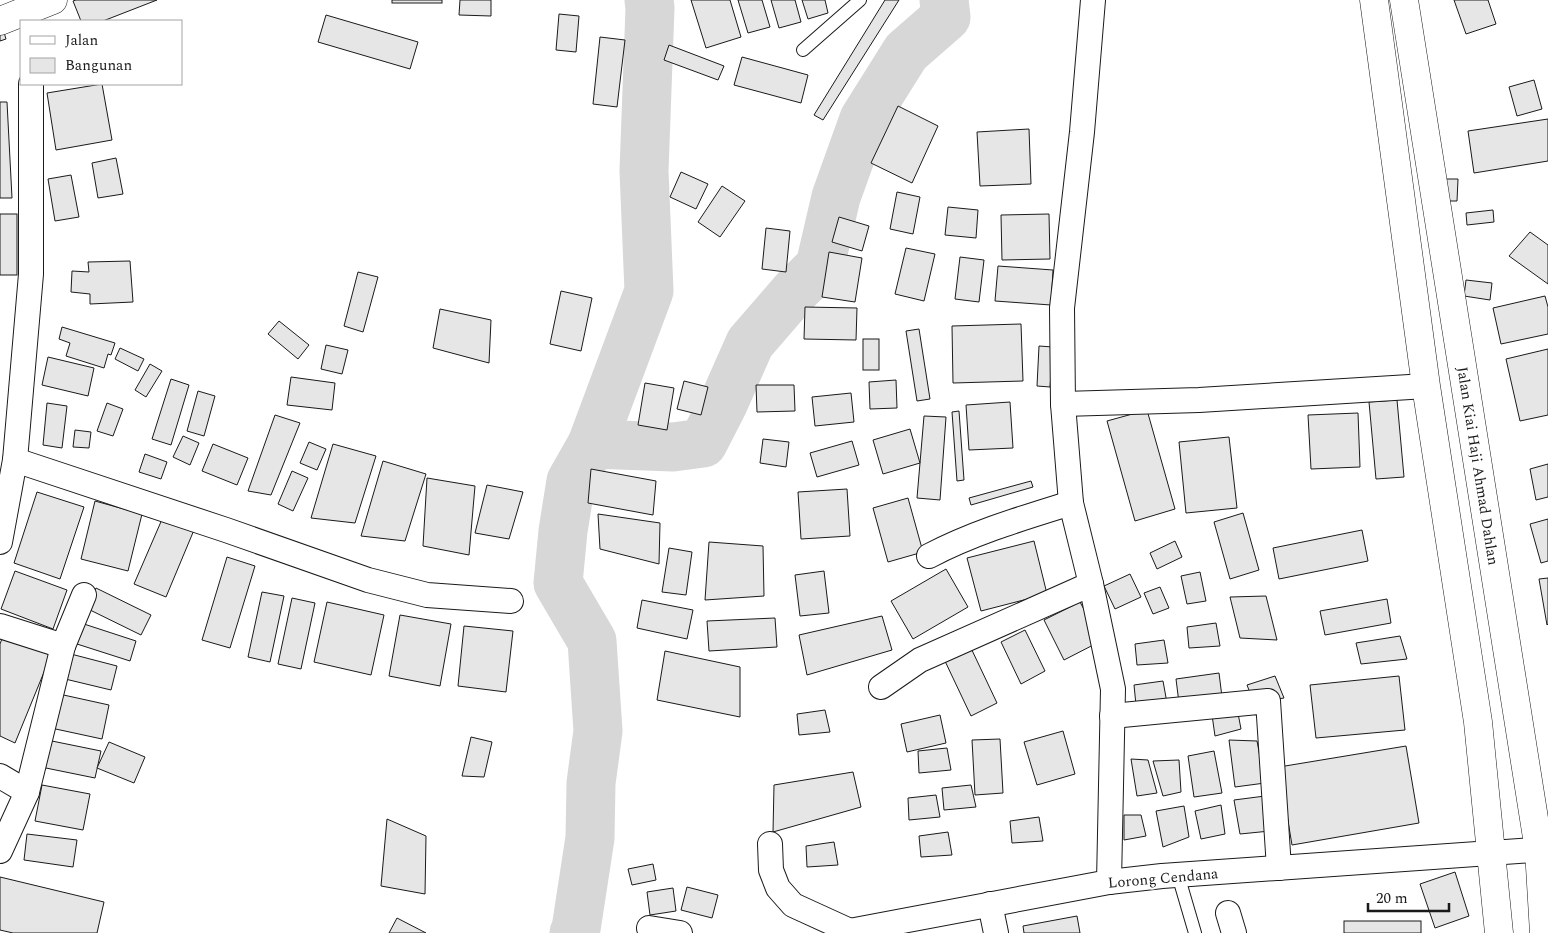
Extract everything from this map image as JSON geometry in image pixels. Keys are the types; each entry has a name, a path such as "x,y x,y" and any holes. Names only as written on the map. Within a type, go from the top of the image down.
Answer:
{"main road":[{"path":"1374,0 1426,386 1478,722 1498,933"},
{"name":"Jalan Kiai Haji Ahmad Dahlan","path":"1404,0 1544,849 1544,933"},
{"path":"0,21 37,7"}],"street":[{"path":"1093,0 1082,132 1062,308 1063,404 1072,503 1113,689 1109,882"},
{"path":"0,542 15,460 31,274 31,85"},
{"path":"1063,404 1199,400 1426,386"},
{"path":"15,460 217,527 368,580 427,595 511,601"},
{"path":"929,556 986,530 1072,503"},
{"path":"881,687 920,660 1091,584"},
{"path":"0,851 27,792 63,646 84,594"},
{"path":"0,626 63,646"},
{"path":"1112,716 1268,701 1279,868"},
{"path":"0,776 27,792"},
{"path":"770,844 771,870 778,888 793,905 844,932"},
{"name":"Lorong Cendana","path":"844,932 1109,882 1544,849"},
{"path":"990,904 996,933"},
{"path":"650,928 680,933"}],"lane":[{"path":"803,50 860,0"},
{"path":"1178,876 1195,933"}],"building":[{"path":"157,0 106,20 81,20 73,1"},
{"path":"392,0 442,0 442,3 392,3"},
{"path":"460,0 491,0 491,16 459,15"},
{"path":"691,0 730,0 741,37 706,48"},
{"path":"738,0 762,0 770,27 748,33"},
{"path":"771,0 795,0 801,22 779,28"},
{"path":"802,0 825,0 828,13 808,19"},
{"path":"885,0 899,0 823,120 814,115"},
{"path":"1454,0 1488,0 1496,24 1466,34"},
{"path":"559,14 579,16 576,52 556,50"},
{"path":"326,15 418,42 410,69 318,42"},
{"path":"3,29 6,39 0,41 0,30"},
{"path":"600,37 625,40 617,107 593,104"},
{"path":"669,45 724,66 718,80 664,60"},
{"path":"742,57 808,75 801,103 734,85"},
{"path":"1534,80 1542,109 1517,116 1509,87"},
{"path":"102,85 112,140 56,150 47,93"},
{"path":"0,102 7,102 12,198 0,198"},
{"path":"898,106 938,126 912,183 871,163"},
{"path":"1548,119 1548,161 1474,173 1468,131"},
{"path":"1029,129 1031,184 980,186 977,132"},
{"path":"116,158 123,194 98,198 92,163"},
{"path":"681,172 708,184 696,209 670,197"},
{"path":"71,175 79,217 55,221 48,179"},
{"path":"1442,179 1458,179 1457,201 1441,201"},
{"path":"722,186 745,201 720,237 698,222"},
{"path":"897,192 920,197 913,234 890,229"},
{"path":"948,207 978,210 976,238 945,235"},
{"path":"1493,210 1494,222 1467,225 1466,213"},
{"path":"0,214 17,214 17,275 0,275"},
{"path":"1049,214 1050,259 1002,260 1001,215"},
{"path":"839,217 869,226 862,251 832,242"},
{"path":"766,228 790,231 786,272 762,269"},
{"path":"1530,232 1548,245 1548,284 1509,256"},
{"path":"906,248 935,254 924,301 895,294"},
{"path":"829,252 862,258 855,302 822,297"},
{"path":"960,257 984,260 979,302 955,299"},
{"path":"130,261 133,302 90,304 90,294 71,292 72,271 89,272 88,262"},
{"path":"998,266 1053,270 1051,305 995,301"},
{"path":"358,272 378,277 363,332 344,326"},
{"path":"1466,280 1492,283 1490,300 1464,296"},
{"path":"561,291 592,298 581,351 550,344"},
{"path":"1545,296 1548,307 1548,334 1501,344 1493,308"},
{"path":"805,307 857,308 856,340 804,339"},
{"path":"440,309 491,320 489,363 433,348"},
{"path":"279,321 309,345 298,359 268,334"},
{"path":"1021,324 1023,381 953,383 952,326"},
{"path":"62,327 115,343 111,355 108,354 104,368 66,356 70,343 59,339"},
{"path":"919,329 930,399 917,401 906,331"},
{"path":"863,339 879,339 879,370 863,370"},
{"path":"326,345 348,350 342,374 321,369"},
{"path":"1039,346 1053,347 1050,387 1037,386"},
{"path":"120,348 144,359 138,371 115,359"},
{"path":"1548,349 1548,415 1520,421 1506,359"},
{"path":"48,357 94,368 88,396 42,385"},
{"path":"150,364 162,371 146,397 135,390"},
{"path":"291,377 335,383 332,410 287,405"},
{"path":"171,379 189,385 171,445 152,439"},
{"path":"896,380 897,408 870,409 869,382"},
{"path":"684,381 708,387 701,415 677,409"},
{"path":"645,383 674,388 667,430 638,425"},
{"path":"756,385 794,385 795,411 757,412"},
{"path":"198,391 215,396 204,436 187,431"},
{"path":"851,393 854,422 815,426 812,397"},
{"path":"1397,400 1404,477 1376,479 1369,402"},
{"path":"1010,402 1013,448 969,450 966,405"},
{"path":"47,403 67,406 62,448 43,445"},
{"path":"107,403 123,409 113,436 97,431"},
{"path":"1147,410 1175,509 1135,521 1107,421"},
{"path":"959,411 964,480 957,481 952,412"},
{"path":"1358,413 1360,467 1311,469 1308,415"},
{"path":"275,415 300,423 271,495 248,491"},
{"path":"924,416 946,417 940,500 917,498"},
{"path":"910,429 920,463 883,474 873,440"},
{"path":"75,430 91,432 89,448 73,447"},
{"path":"183,436 199,443 190,465 173,457"},
{"path":"1229,437 1237,508 1186,513 1179,442"},
{"path":"763,439 789,442 786,467 760,463"},
{"path":"852,441 859,465 817,477 810,453"},
{"path":"309,442 326,449 317,470 300,463"},
{"path":"213,444 248,458 237,485 202,471"},
{"path":"333,444 376,456 355,523 311,518"},
{"path":"145,454 167,462 161,479 139,472"},
{"path":"383,461 426,474 405,541 361,536"},
{"path":"1548,464 1548,497 1536,500 1530,469"},
{"path":"591,469 656,481 653,515 588,503"},
{"path":"292,471 308,478 293,511 278,504"},
{"path":"427,478 475,486 469,555 423,546"},
{"path":"1031,481 1033,487 971,505 969,498"},
{"path":"487,485 523,492 509,539 475,533"},
{"path":"847,489 850,536 801,539 798,492"},
{"path":"37,492 84,507 60,579 14,563"},
{"path":"908,498 923,552 888,562 873,508"},
{"path":"95,501 142,514 128,571 81,559"},
{"path":"1243,513 1259,570 1230,579 1214,522"},
{"path":"598,514 660,523 659,564 600,549"},
{"path":"163,517 194,530 166,597 134,584"},
{"path":"1548,519 1548,561 1541,563 1530,524"},
{"path":"1362,530 1368,561 1279,579 1273,548"},
{"path":"1034,541 1047,594 981,611 967,558"},
{"path":"1175,541 1182,557 1157,569 1150,553"},
{"path":"709,542 763,546 764,596 705,600"},
{"path":"669,548 692,552 686,595 662,592"},
{"path":"227,557 255,566 230,648 202,640"},
{"path":"946,569 968,607 913,639 891,601"},
{"path":"15,571 67,590 53,629 1,609"},
{"path":"824,571 829,613 800,616 795,575"},
{"path":"1200,572 1206,601 1187,604 1181,576"},
{"path":"1130,574 1141,597 1115,609 1104,586"},
{"path":"1548,578 1548,624 1547,625 1539,579"},
{"path":"1160,587 1169,608 1153,614 1144,593"},
{"path":"96,588 151,615 141,635 86,608"},
{"path":"262,592 284,596 270,662 248,657"},
{"path":"1266,596 1277,640 1240,638 1230,597"},
{"path":"292,598 315,603 301,669 278,664"},
{"path":"1387,599 1391,623 1325,635 1320,611"},
{"path":"642,600 693,610 687,639 637,628"},
{"path":"327,602 384,615 371,675 314,662"},
{"path":"1080,602 1101,641 1064,660 1044,620"},
{"path":"400,615 451,624 440,686 389,676"},
{"path":"882,616 892,650 807,675 799,635"},
{"path":"775,618 777,647 709,651 707,621"},
{"path":"1216,623 1220,646 1189,648 1187,627"},
{"path":"84,624 136,641 130,661 77,644"},
{"path":"464,626 513,631 506,692 458,686"},
{"path":"1025,630 1045,671 1021,684 1001,642"},
{"path":"3,636 51,655 15,743 0,736 0,644"},
{"path":"1400,636 1407,659 1361,664 1356,643"},
{"path":"1164,640 1168,663 1137,665 1135,644"},
{"path":"970,646 997,703 971,716 944,659"},
{"path":"665,651 740,667 740,717 657,700"},
{"path":"67,653 117,666 111,690 61,678"},
{"path":"1219,673 1223,705 1180,711 1176,679"},
{"path":"1275,676 1284,698 1254,703 1247,685"},
{"path":"1399,676 1405,730 1316,738 1310,685"},
{"path":"1163,681 1167,703 1136,705 1134,685"},
{"path":"59,694 109,705 102,739 51,728"},
{"path":"1237,708 1241,729 1215,736 1212,715"},
{"path":"825,710 830,732 799,735 797,714"},
{"path":"940,715 946,743 907,752 901,724"},
{"path":"1063,731 1075,774 1037,785 1024,742"},
{"path":"471,737 492,742 484,777 462,776"},
{"path":"1000,739 1003,793 975,795 972,740"},
{"path":"47,740 101,751 95,778 41,767"},
{"path":"1229,740 1257,741 1265,783 1235,787"},
{"path":"109,742 145,757 134,783 97,768"},
{"path":"1406,746 1419,823 1292,845 1279,767"},
{"path":"947,748 951,770 919,773 918,751"},
{"path":"1214,751 1222,793 1194,797 1188,756"},
{"path":"1131,759 1148,760 1157,793 1137,796"},
{"path":"1179,760 1181,792 1163,796 1153,761"},
{"path":"853,772 861,807 773,832 774,785"},
{"path":"42,785 90,794 83,830 35,821"},
{"path":"971,785 976,807 944,810 942,788"},
{"path":"936,795 940,817 909,820 908,798"},
{"path":"1265,796 1270,831 1240,834 1234,800"},
{"path":"1221,805 1225,834 1201,839 1195,811"},
{"path":"1184,806 1189,837 1163,847 1156,811"},
{"path":"1124,815 1141,815 1146,836 1124,840"},
{"path":"1039,817 1043,841 1012,843 1010,821"},
{"path":"387,819 426,836 425,894 381,886"},
{"path":"948,832 952,855 921,857 919,836"},
{"path":"27,834 77,840 73,867 24,860"},
{"path":"834,842 838,865 807,867 806,846"},
{"path":"653,864 656,880 632,885 628,869"},
{"path":"1455,872 1469,916 1435,928 1420,884"},
{"path":"0,877 104,902 97,933 13,933 0,930"},
{"path":"687,887 718,895 712,918 681,910"},
{"path":"673,888 676,911 650,915 647,892"},
{"path":"1077,916 1080,933 1024,933 1023,926"},
{"path":"397,918 426,933 389,933"},
{"path":"1344,921 1421,921 1421,933 1344,933"}],"waterway":[{"path":"592,444 649,291 644,171 649,0"},
{"path":"574,933 590,838 591,783 598,731 592,641 558,583 563,531 571,481 592,444 673,447 703,443 723,404 750,343 795,291 820,266 836,197 864,119 906,52 946,17 944,0"}]}
